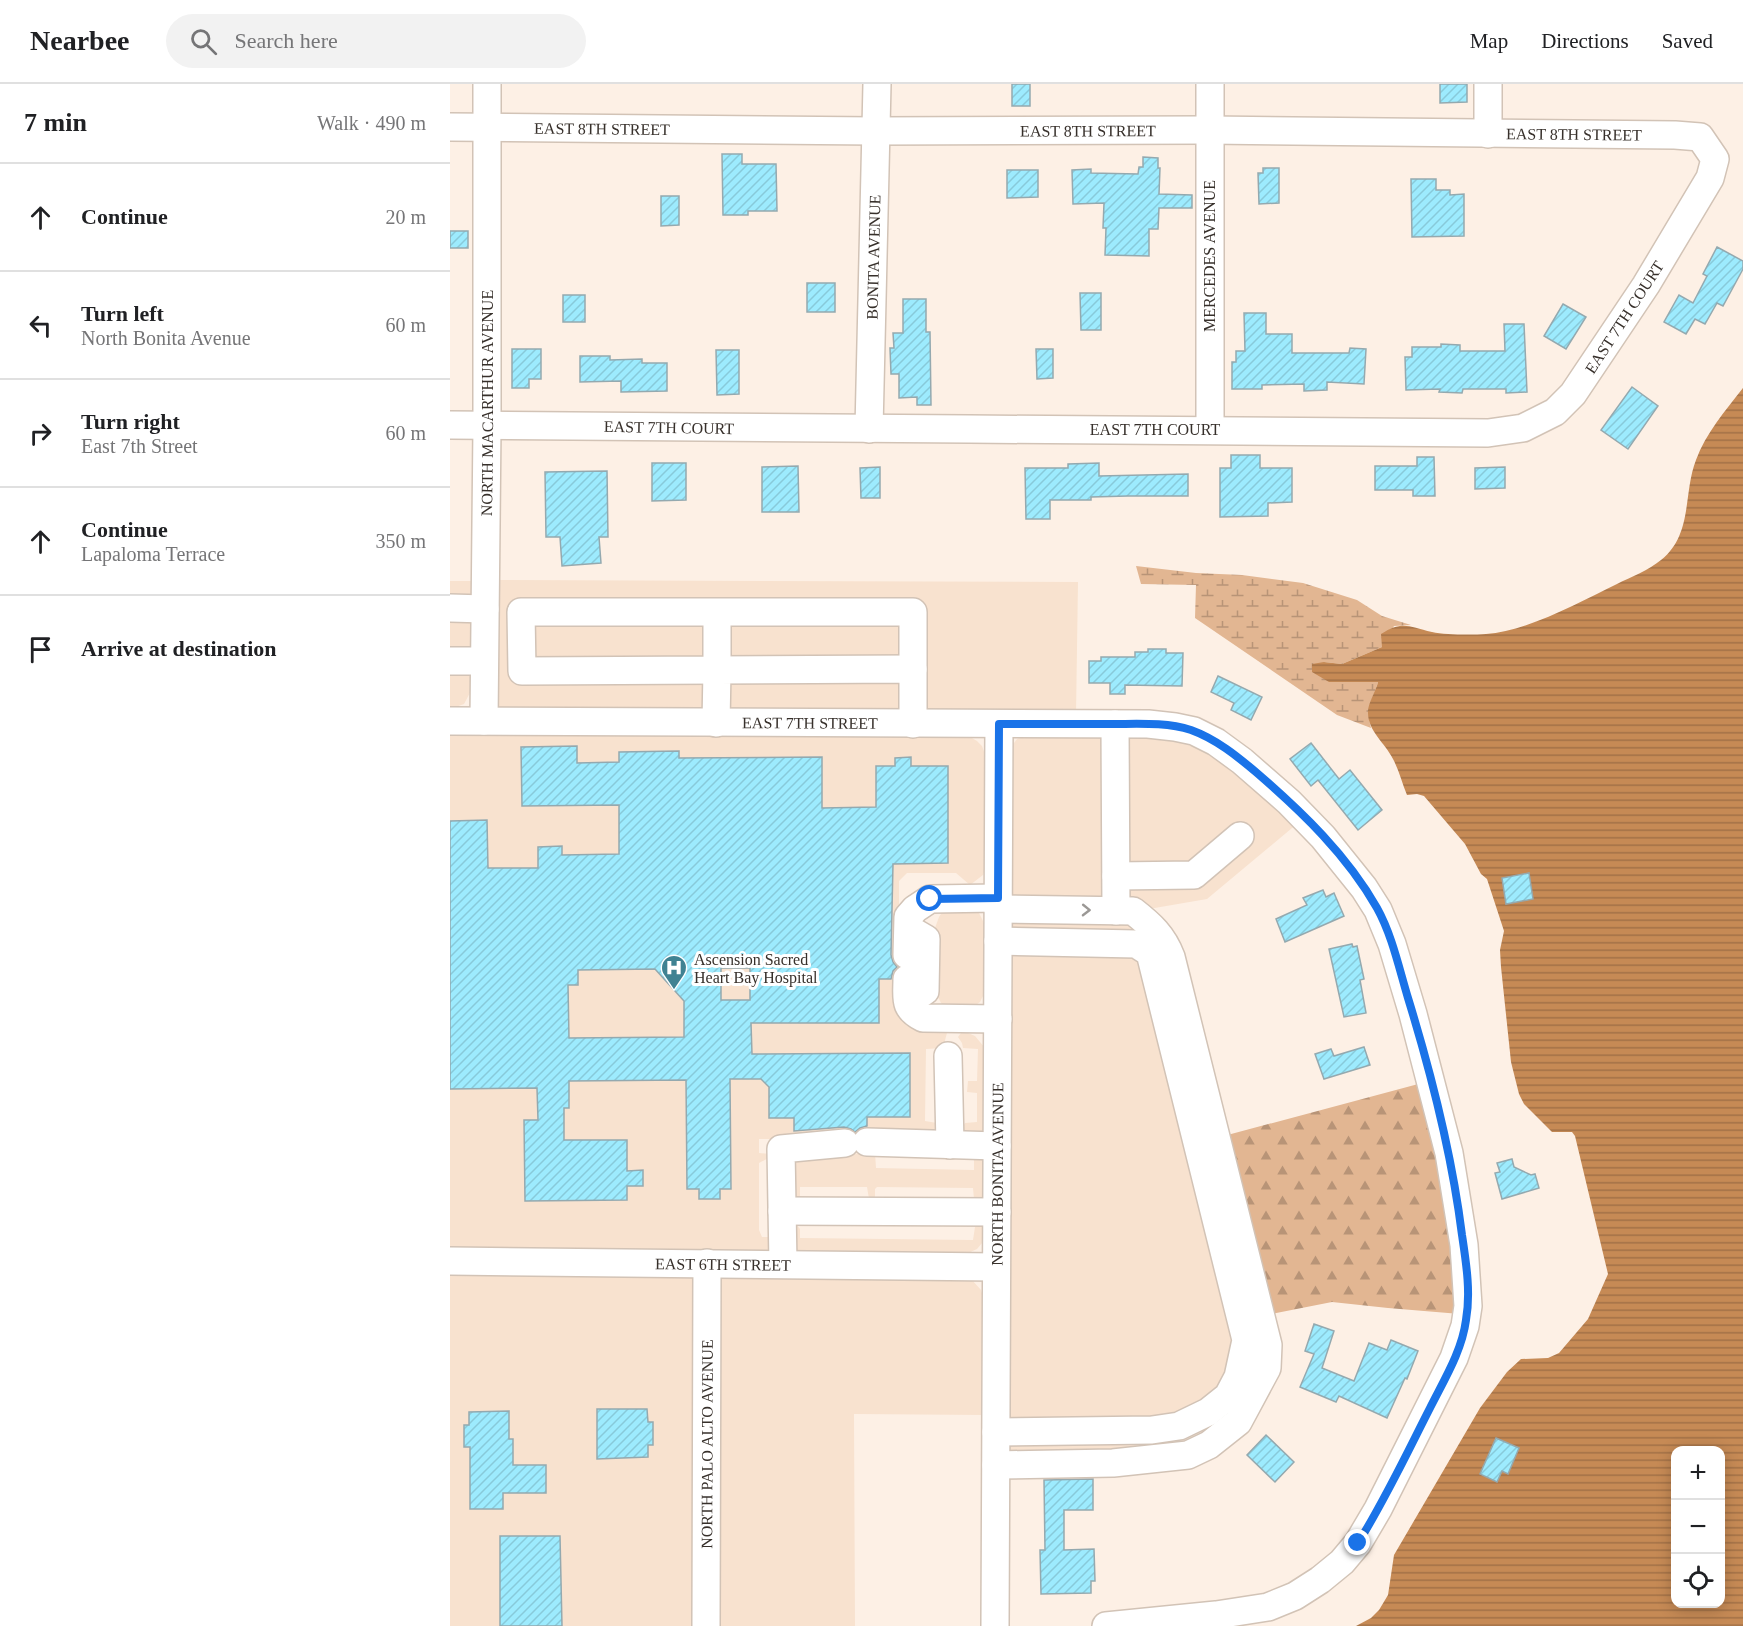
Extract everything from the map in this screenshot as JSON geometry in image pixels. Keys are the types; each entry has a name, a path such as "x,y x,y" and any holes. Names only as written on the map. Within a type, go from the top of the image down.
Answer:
{"street":[{"name":"NORTH MACARTHUR AVENUE","path":"484,721 488,84"},
{"name":"BONITA AVENUE","path":"869,429 877,84"},
{"name":"MERCEDES AVENUE","path":"1210,84 1210,429"},
{"path":"1488,84 1488,134"},
{"name":"EAST 8TH STREET","path":"450,127 876,131 1209,130 1676,135 1700,137 1715,159"},
{"name":"EAST 7TH COURT","path":"450,425 1210,429 1488,433 1522,428 1555,412 1573,394 1646,285 1710,178 1715,159"},
{"path":"450,609 485,609"},
{"path":"913,669 522,671 521,612 913,612 913,669 913,724"},
{"path":"716,723 717,612"},
{"path":"450,661 484,662"},
{"name":"EAST 7TH STREET","path":"450,721 1169,726 1189,730 1209,738 1232,753 1273,788 1323,837 1364,888 1378,910 1392,944 1413,1014 1449,1153 1464,1245 1468,1306 1465,1326 1454,1358 1378,1509 1358,1543 1342,1562 1320,1580 1295,1596 1268,1607 1216,1615 1107,1626"},
{"name":"NORTH BONITA AVENUE","path":"995,1626 999,724"},
{"path":"1115,724 1116,911"},
{"path":"1116,876 1194,875 1240,836"},
{"path":"996,1465 1113,1464 1188,1455 1209,1445 1238,1422 1267,1368 1269,1345 1171,957 1165,941 1150,924 1133,911 1055,910 998,903 930,899 908,917 907,979 914,1013 923,1018 998,1019"},
{"path":"907,979 925,991 926,939 908,929"},
{"path":"996,1432 1152,1430 1179,1426 1208,1412 1228,1396 1238,1377 1246,1340 1150,953 1136,944 998,941"},
{"path":"948,1056 950,1145"},
{"path":"783,1264 781,1149 856,1142 997,1146"},
{"path":"782,1211 997,1212"},
{"name":"EAST 6TH STREET","path":"450,1261 996,1267"},
{"name":"NORTH PALO ALTO AVENUE","path":"706,1626 707,1263"}],"shaded area":[{"path":"1743,388 1743,1626 1356,1626 1371,1618 1388,1595 1394,1555 1480,1408 1507,1372 1521,1359 1548,1358 1559,1353 1588,1319 1608,1274 1575,1136 1572,1132 1552,1132 1524,1104 1519,1094 1511,1062 1501,967 1500,950 1504,931 1487,879 1481,874 1465,844 1424,796 1407,795 1390,753 1374,731 1369,719 1369,706 1378,682 1329,682 1312,672 1312,664 1324,662 1342,664 1382,647 1381,634 1395,627 1412,627 1438,633 1459,634 1502,632 1536,622 1651,567 1671,550 1678,538 1686,513 1696,460 1723,414"},
{"path":"494,580 1078,582 1076,715 498,708 496,706"},
{"path":"450,581 476,581 472,689 464,704 450,709"},
{"name":"Ascension Sacred Heart Bay Hospital","path":"450,734 956,736 970,737 977,741 982,746 986,757 985,870 983,875 970,885 956,873 907,873 899,881 901,1017 905,1023 915,1029 948,1029 943,1048 926,1049 925,1121 937,1123 939,1129 934,1132 839,1131 809,1139 759,1139 759,1153 772,1154 772,1156 759,1163 759,1230 762,1237 775,1237 796,1224 800,1229 800,1238 973,1240 975,1227 979,1225 984,1227 984,1201 974,1199 973,1188 877,1187 875,1200 869,1199 867,1187 800,1187 800,1198 795,1201 791,1164 837,1154 875,1153 876,1168 974,1170 974,1159 984,1132 964,1132 962,1128 965,1123 977,1122 977,1093 967,1092 968,1081 977,1081 978,1049 963,1048 958,1037 961,1033 968,1033 975,1036 985,1048 984,1236 977,1249 966,1254 450,1249"},
{"path":"1143,735 1202,745 1298,823 1207,899 1143,910 1135,924 1135,931 1147,934 1244,1396 1193,1445 1009,1455 1011,747 1017,739 1023,737"},
{"path":"943,911 978,911 985,925 985,992 980,1002 973,1007 948,1008 941,1003 937,995 935,928"},
{"path":"450,1273 688,1276 696,1282 697,1626 450,1626"},
{"path":"723,1277 972,1280 981,1290 984,1298 985,1415 854,1414 855,1626 716,1626 719,1281"}],"green space":[{"path":"1136,566 1303,583 1357,600 1382,616 1411,625 1394,626 1382,647 1342,664 1324,662 1329,682 1378,682 1369,709 1371,728 1337,715 1195,618 1196,585 1141,584"},
{"path":"1422,1083 1438,1143 1460,1314 1332,1302 1266,1315 1220,1137"}],"building":[{"path":"1012,84 1030,84 1030,106 1012,106"},
{"path":"1440,84 1467,84 1467,102 1440,103"},
{"path":"722,154 742,154 742,164 776,164 777,211 748,211 748,215 723,215"},
{"path":"1143,157 1158,158 1159,194 1192,195 1192,208 1159,208 1158,229 1149,229 1149,256 1105,255 1104,203 1073,204 1072,170 1091,169 1091,173 1138,174 1139,167 1143,167"},
{"path":"1263,168 1279,168 1279,203 1259,204 1258,173 1263,173"},
{"path":"1007,170 1038,170 1038,197 1007,198"},
{"path":"1411,179 1436,179 1436,190 1450,190 1450,195 1464,194 1464,236 1412,237"},
{"path":"661,196 679,196 679,225 661,226"},
{"path":"450,231 468,231 468,248 450,248"},
{"path":"1717,247 1743,261 1743,269 1723,306 1717,303 1705,324 1695,319 1686,334 1664,322 1679,295 1693,303 1707,276 1703,274"},
{"path":"807,283 835,283 835,312 807,312"},
{"path":"1080,293 1101,293 1101,330 1081,330"},
{"path":"563,295 585,295 585,322 563,322"},
{"path":"903,299 926,299 926,332 930,332 931,405 917,405 917,397 899,398 899,374 891,374 890,348 894,348 893,333 903,333"},
{"path":"1563,304 1586,317 1566,349 1544,336"},
{"path":"1244,313 1266,313 1266,334 1292,334 1292,353 1349,353 1350,348 1366,349 1364,384 1327,382 1327,390 1304,391 1304,384 1262,385 1262,389 1232,389 1232,362 1236,362 1236,351 1245,351"},
{"path":"1504,324 1524,324 1527,392 1506,393 1506,389 1463,389 1462,393 1439,392 1440,389 1406,390 1405,357 1412,357 1412,347 1441,347 1441,344 1460,345 1460,351 1505,351"},
{"path":"512,349 541,349 541,379 529,379 529,388 512,388"},
{"path":"1036,349 1053,349 1053,378 1037,379"},
{"path":"716,350 739,350 739,394 717,395"},
{"path":"580,356 610,356 610,360 642,359 642,363 667,363 667,391 621,392 621,381 580,382"},
{"path":"1632,387 1658,406 1628,449 1601,430"},
{"path":"1231,455 1260,455 1260,468 1292,468 1292,502 1268,503 1268,516 1220,517 1220,468 1231,468"},
{"path":"1417,457 1434,457 1435,496 1413,496 1413,490 1375,490 1375,466 1417,466"},
{"path":"652,463 686,463 686,500 652,501"},
{"path":"1099,463 1099,476 1188,474 1188,496 1091,497 1091,500 1050,500 1050,519 1026,519 1025,468 1068,468 1068,464"},
{"path":"798,466 799,512 762,512 762,467"},
{"path":"880,467 880,498 861,498 860,468"},
{"path":"1505,467 1505,488 1475,489 1475,468"},
{"path":"607,471 608,537 599,537 601,563 562,566 560,537 546,537 545,472"},
{"path":"1148,649 1166,649 1166,653 1183,653 1182,686 1125,685 1125,694 1110,694 1110,683 1089,683 1089,661 1101,661 1101,657 1135,657 1135,652 1148,652"},
{"path":"1218,676 1262,697 1251,720 1231,710 1234,703 1211,692"},
{"path":"1311,743 1339,779 1350,770 1382,810 1358,830 1318,780 1311,786 1290,759"},
{"name":"Ascension Sacred Heart Bay Hospital","path":"577,746 577,763 619,762 619,752 679,751 679,758 822,757 822,808 876,807 876,766 895,766 895,758 911,757 911,766 948,766 948,863 893,864 891,955 897,967 891,979 879,979 879,1023 751,1023 752,1054 910,1053 910,1117 867,1117 867,1126 855,1132 844,1127 794,1131 794,1118 769,1118 769,1087 761,1079 730,1079 731,1189 720,1189 720,1199 699,1199 699,1189 687,1189 686,1080 569,1081 569,1108 564,1108 564,1140 627,1140 627,1171 643,1170 643,1186 627,1186 627,1200 525,1201 524,1120 538,1120 537,1088 450,1089 450,821 487,820 488,868 538,868 538,847 562,846 562,855 619,854 619,805 522,806 521,747","holes":["721,968 750,968 750,1000 721,1000","655,969 684,1001 684,1037 569,1038 568,985 578,985 578,970"]},
{"path":"1529,873 1533,899 1506,904 1502,878"},
{"path":"1323,890 1326,897 1334,893 1344,916 1285,942 1276,919 1307,905 1303,898"},
{"path":"1352,944 1353,947 1357,946 1364,979 1360,980 1366,1013 1344,1017 1329,949"},
{"path":"1364,1047 1370,1065 1324,1079 1315,1054 1331,1049 1334,1056"},
{"path":"1512,1159 1514,1167 1531,1175 1535,1174 1539,1188 1502,1199 1495,1173 1500,1172 1497,1163"},
{"path":"1314,1324 1334,1331 1322,1368 1354,1381 1369,1343 1387,1350 1391,1340 1418,1351 1387,1418 1339,1396 1336,1402 1300,1387 1314,1354 1305,1351"},
{"path":"597,1409 647,1409 648,1422 653,1422 653,1445 648,1445 648,1457 597,1459"},
{"path":"509,1411 509,1439 513,1439 513,1465 546,1465 546,1493 503,1493 503,1509 470,1509 470,1447 464,1447 464,1425 469,1425 469,1412"},
{"path":"1266,1435 1294,1462 1275,1482 1247,1455"},
{"path":"1496,1438 1519,1448 1508,1474 1502,1471 1497,1482 1480,1474"},
{"path":"1093,1479 1093,1510 1064,1510 1064,1550 1094,1549 1095,1581 1091,1581 1091,1593 1041,1594 1040,1550 1045,1550 1044,1480"},
{"path":"500,1536 560,1536 562,1626 500,1626"}],"place":[{"name":"Ascension Sacred Heart Bay Hospital","path":"674,991"}],"route":[{"path":"930,899 998,898 999,724 1148,724 1182,728 1209,738 1232,753 1289,801 1335,850 1364,888 1378,910 1392,944 1413,1014 1449,1153 1464,1245 1468,1306 1465,1326 1454,1358 1403,1462 1358,1543"}]}
